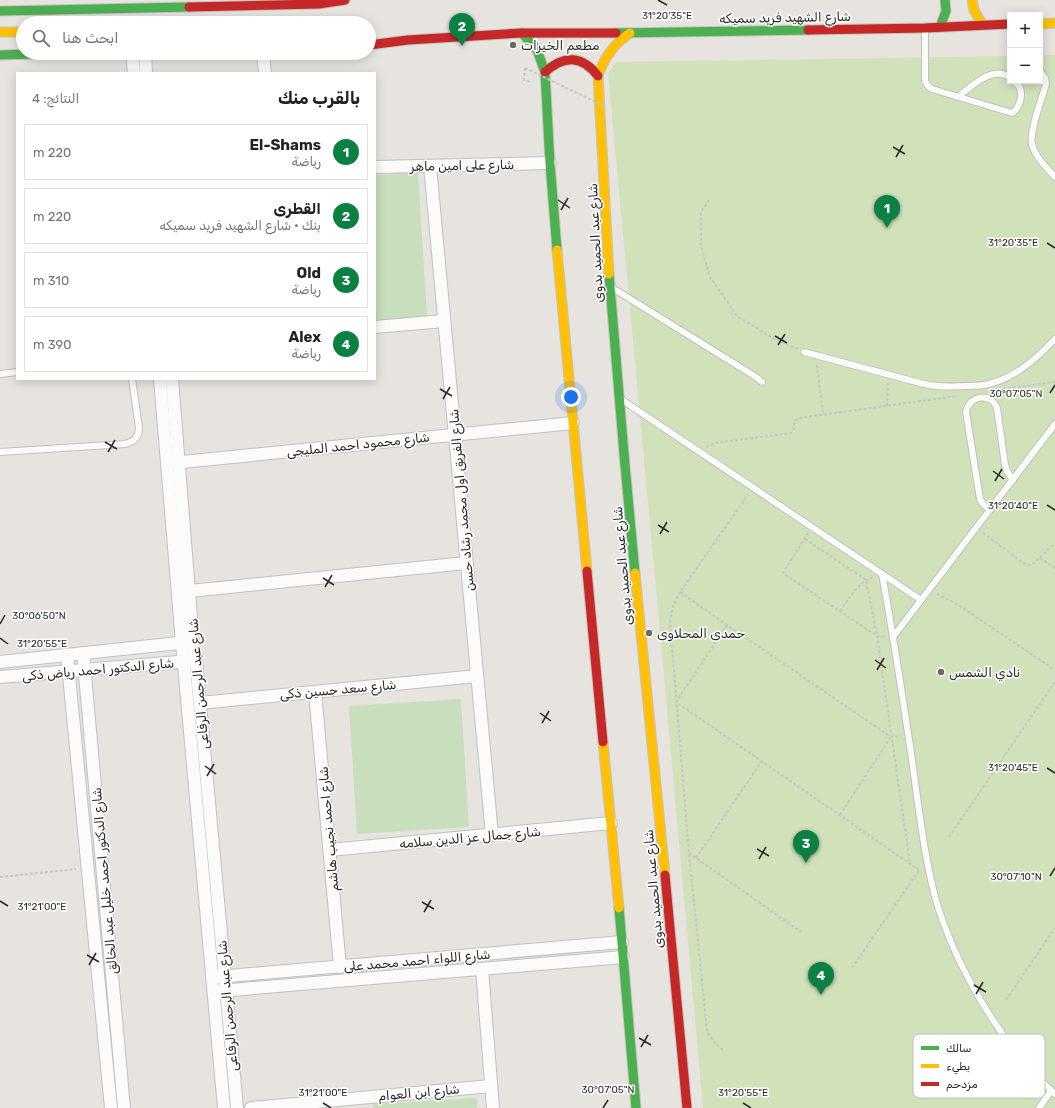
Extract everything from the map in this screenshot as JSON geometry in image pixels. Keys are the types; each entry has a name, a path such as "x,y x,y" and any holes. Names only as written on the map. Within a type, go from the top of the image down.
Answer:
{"main road":[{"path":"0,11 289,5 319,4 345,0"},
{"path":"940,27 945,16 945,0"},
{"path":"972,0 972,5 976,15 982,24"},
{"name":"شارع الشهيد فريد سميكه","path":"376,44 408,40 522,33 630,34 925,28 982,24 1007,24"},
{"path":"1043,24 1055,24"},
{"path":"0,32 16,32"},
{"path":"522,33 537,50 544,72 550,163 573,423 637,1105"},
{"name":"شارع عبد الحميد بدوى","path":"630,34 622,38 609,51 598,76 610,286 687,1108"},
{"path":"386,35 408,40"},
{"path":"0,55 16,55"},
{"path":"544,72 554,63 573,59 579,60 590,66 598,76"},
{"path":"676,1102 685,1085"}],"street":[{"path":"133,60 134,72"},
{"path":"145,60 146,72"},
{"path":"263,60 264,72"},
{"name":"شارع على امين ماهر","path":"376,167 550,163"},
{"name":"شارع الفريق اول محمد رشاد حسن","path":"430,166 492,834"},
{"path":"376,327 444,321"},
{"name":"شارع عبد الرحمن الرفاعى","path":"160,380 167,463 188,642 196,660 200,703 220,991 224,1108"},
{"name":"شارع عبد الرحمن الرفاعى","path":"172,380 190,591 188,642 183,662 219,977"},
{"name":"شارع محمود احمد المليجى","path":"167,463 573,423"},
{"path":"190,591 466,563"},
{"name":"شارع الدكتور احمد رياض ذكى","path":"0,662 188,642"},
{"name":"شارع الدكتور احمد خليل عبد الخالق","path":"83,653 124,1108"},
{"name":"شارع الدكتور احمد خليل عبد الخالق","path":"67,655 111,1108"},
{"name":"شارع الدكتور احمد رياض ذكى","path":"0,677 196,660"},
{"name":"شارع سعد حسين ذكى","path":"200,703 477,676"},
{"name":"شارع احمد نجيب هاشم","path":"315,692 340,967"},
{"name":"شارع جمال عز الدين سلامه","path":"330,850 611,823"},
{"name":"شارع اللواء احمد محمد على","path":"219,977 622,942"},
{"name":"شارع اللواء احمد محمد على","path":"220,991 623,957"},
{"path":"482,969 492,1108"},
{"name":"شارع عبد الرحمن الرفاعى","path":"220,991 237,1108"},
{"path":"106,1061 120,1060"},
{"name":"شارع ابن العوام","path":"251,1108 355,1103 491,1086"}],"lane":[{"path":"925,28 925,81 932,89 1012,112 1016,111 1022,94 1017,84"},
{"path":"958,97 985,78 996,74 1007,76"},
{"path":"1043,75 1046,84 1031,135 1032,144 1036,153 1055,178"},
{"path":"610,286 762,382"},
{"path":"804,352 938,387 985,385 1006,378 1024,367 1041,354 1055,339"},
{"path":"0,374 16,372"},
{"path":"0,452 125,444 133,441 138,435 139,428 132,380"},
{"path":"620,398 921,600"},
{"path":"990,510 980,499 966,412 967,406 975,399 987,398 995,404 997,408 1005,465 1013,480"},
{"path":"893,637 1055,424"},
{"path":"882,574 929,869 940,911 955,952 982,1003 1003,1034"},
{"path":"1039,1108 1053,1092 1045,1083"}],"path":[{"path":"524,80 525,68 606,107"},
{"path":"709,200 701,212 701,239 710,277 737,316 774,339 804,352"},
{"path":"815,355 823,415"},
{"path":"887,406 889,374"},
{"path":"1002,390 1055,382"},
{"path":"700,452 709,445 791,432 794,429 794,422 798,418 958,396"},
{"path":"723,1050 713,1042 707,1031 689,853 670,622 673,606 680,592 753,487"},
{"path":"812,527 783,572 877,636 893,637"},
{"path":"976,528 1027,564 1031,565 1055,543"},
{"path":"805,539 866,580 877,636 910,863"},
{"path":"1040,558 1055,568"},
{"path":"840,611 859,585 866,580 882,574"},
{"path":"930,589 957,604 1055,670"},
{"path":"680,592 891,737 908,735"},
{"path":"676,702 726,625"},
{"path":"949,837 1055,682"},
{"path":"676,702 919,870 929,869"},
{"path":"840,815 891,737"},
{"path":"696,858 762,761"},
{"path":"689,853 801,932"},
{"path":"0,877 88,867"},
{"path":"852,968 919,870"},
{"path":"1006,1000 1055,928"}],"green space":[{"path":"1043,55 1055,55 1055,1108 703,1108 608,73 616,62 1007,56 1007,84 1043,84"},
{"path":"418,172 427,317 376,321 376,175"},
{"path":"461,699 469,827 357,834 349,706"},
{"path":"477,1098 477,1108 373,1108 373,1104"}],"traffic: fast":[{"path":"940,27 946,11 945,0"},
{"path":"0,11 189,7"},
{"path":"616,33 808,30"},
{"path":"522,33 537,50 545,72 557,250"},
{"path":"0,55 16,55"},
{"path":"609,274 635,573"},
{"path":"619,908 636,1108"}],"traffic: slow":[{"path":"972,0 974,10 982,24"},
{"path":"1043,24 1055,23"},
{"path":"0,32 16,32"},
{"path":"609,274 598,76 603,63 610,52 630,33"},
{"path":"557,250 587,571"},
{"path":"635,573 665,875"},
{"path":"603,742 619,908"}],"traffic: jam":[{"path":"189,7 319,4 345,0"},
{"path":"808,30 925,28 1007,24"},
{"path":"376,44 408,40 522,33 616,33"},
{"path":"545,72 559,62 573,60 586,64 598,76"},
{"path":"587,571 603,742"},
{"path":"665,875 687,1108"}],"place":[{"name":"مطعم الخيرات","path":"513,45"},
{"name":"القطرى","path":"462,46"},
{"name":"El-Shams","path":"887,228"},
{"name":"حمدى المحلاوى","path":"649,633"},
{"name":"نادي الشمس","path":"941,672"},
{"name":"Old","path":"806,863"},
{"name":"Alex","path":"821,995"}]}
